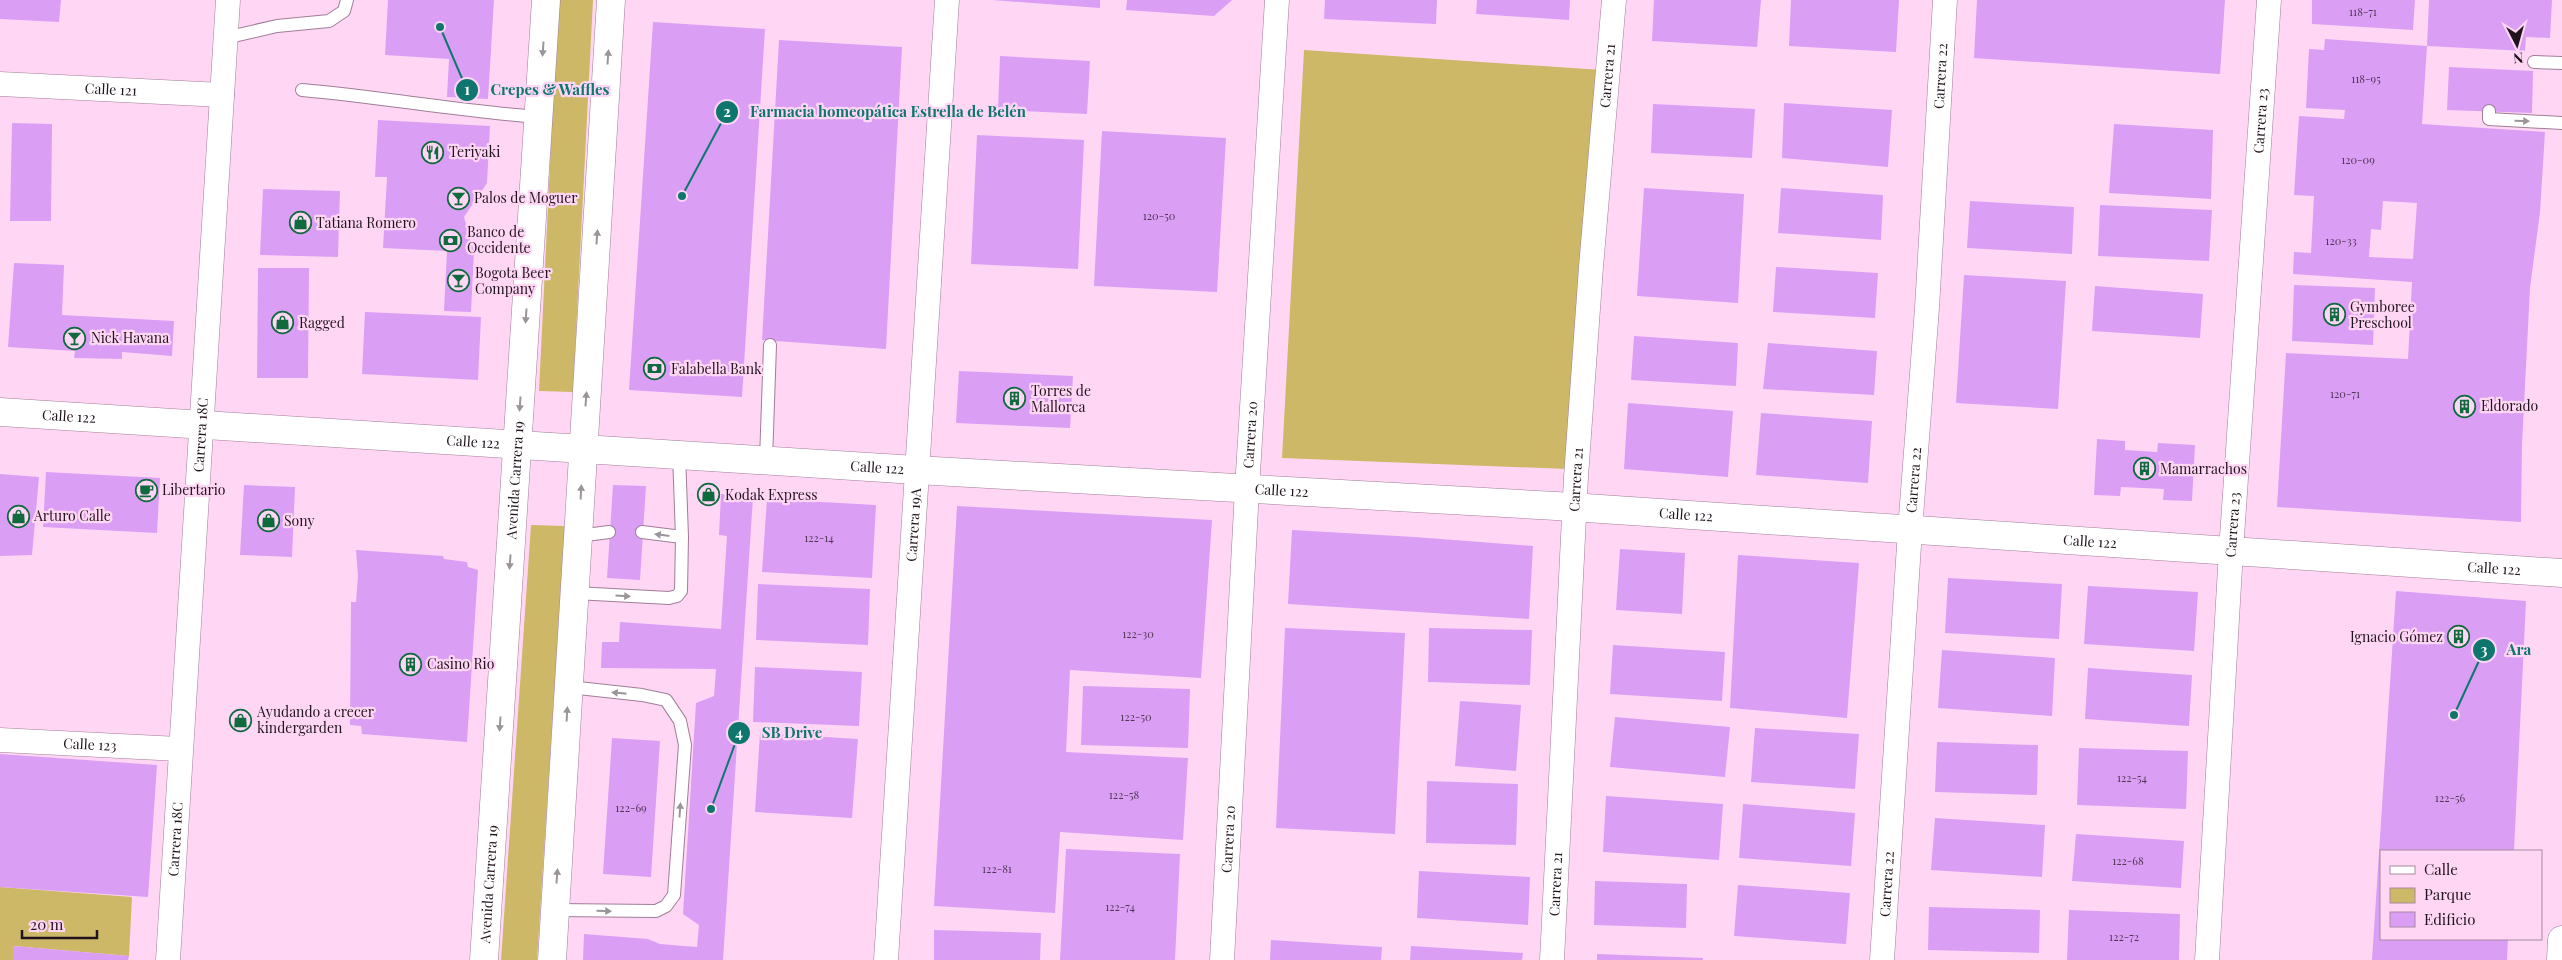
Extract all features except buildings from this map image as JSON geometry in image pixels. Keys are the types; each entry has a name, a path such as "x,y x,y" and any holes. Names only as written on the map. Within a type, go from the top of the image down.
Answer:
{"main road":[{"name":"Avenida Carrera 19","path":"484,960 546,0"},
{"path":"552,960 612,0"},
{"name":"Calle 122","path":"0,412 916,470 1574,508 2562,572"},
{"path":"2561,960 2562,940"}],"street":[{"name":"Carrera 18C","path":"168,960 179,749 202,425 228,0"},
{"name":"Carrera 19A","path":"886,960 947,0"},
{"name":"Carrera 20","path":"1222,960 1247,489 1277,0"},
{"name":"Carrera 21","path":"1552,960 1574,508 1591,268 1614,0"},
{"name":"Carrera 22","path":"1882,960 1910,530 1927,308 1946,0"},
{"name":"Carrera 23","path":"2207,960 2231,551 2269,0"},
{"name":"Calle 121","path":"0,84 222,94"},
{"name":"Calle 123","path":"0,740 179,749"}],"lane":[{"path":"225,38 277,26 330,21 344,11 347,0"},
{"path":"2534,62 2562,63"},
{"path":"302,90 371,96 481,113 538,117"},
{"path":"2489,111 2489,119 2562,123"},
{"path":"766,460 770,346"},
{"path":"574,593 669,598 677,596 680,591 682,537 680,454"},
{"path":"578,536 609,532"},
{"path":"642,532 682,537"},
{"path":"555,910 656,912 666,906 674,895 685,745 680,721 666,700 642,694 569,687"}],"green space":[{"path":"558,0 593,0 573,392 539,391"},
{"path":"1304,50 1602,70 1567,469 1282,458"},
{"path":"531,525 565,526 537,960 501,960"},
{"path":"0,887 132,897 129,956 13,946 13,960 0,960"}],"place":[{"name":"Crepes & Waffles","path":"440,27"},
{"name":"Teriyaki","path":"433,152"},
{"name":"Farmacia homeopática Estrella de Belén","path":"682,196"},
{"name":"Palos de Moguer","path":"458,198"},
{"name":"Tatiana Romero","path":"300,223"},
{"name":"Banco de Occidente","path":"451,240"},
{"name":"Bogota Beer Company","path":"459,281"},
{"name":"Gymboree Preschool","path":"2334,315"},
{"name":"Ragged","path":"283,323"},
{"name":"Nick Havana","path":"75,338"},
{"name":"Falabella Bank","path":"655,369"},
{"name":"Torres de Mallorca","path":"1015,399"},
{"name":"Eldorado","path":"2465,406"},
{"name":"Mamarrachos","path":"2144,469"},
{"name":"Libertario","path":"146,490"},
{"name":"Kodak Express","path":"709,495"},
{"name":"Arturo Calle","path":"18,516"},
{"name":"Sony","path":"268,521"},
{"name":"Ignacio Gómez","path":"2459,637"},
{"name":"Casino Rio","path":"411,664"},
{"name":"Ara","path":"2454,715"},
{"name":"Ayudando a crecer kindergarden","path":"241,720"},
{"name":"SB Drive","path":"711,809"}]}
